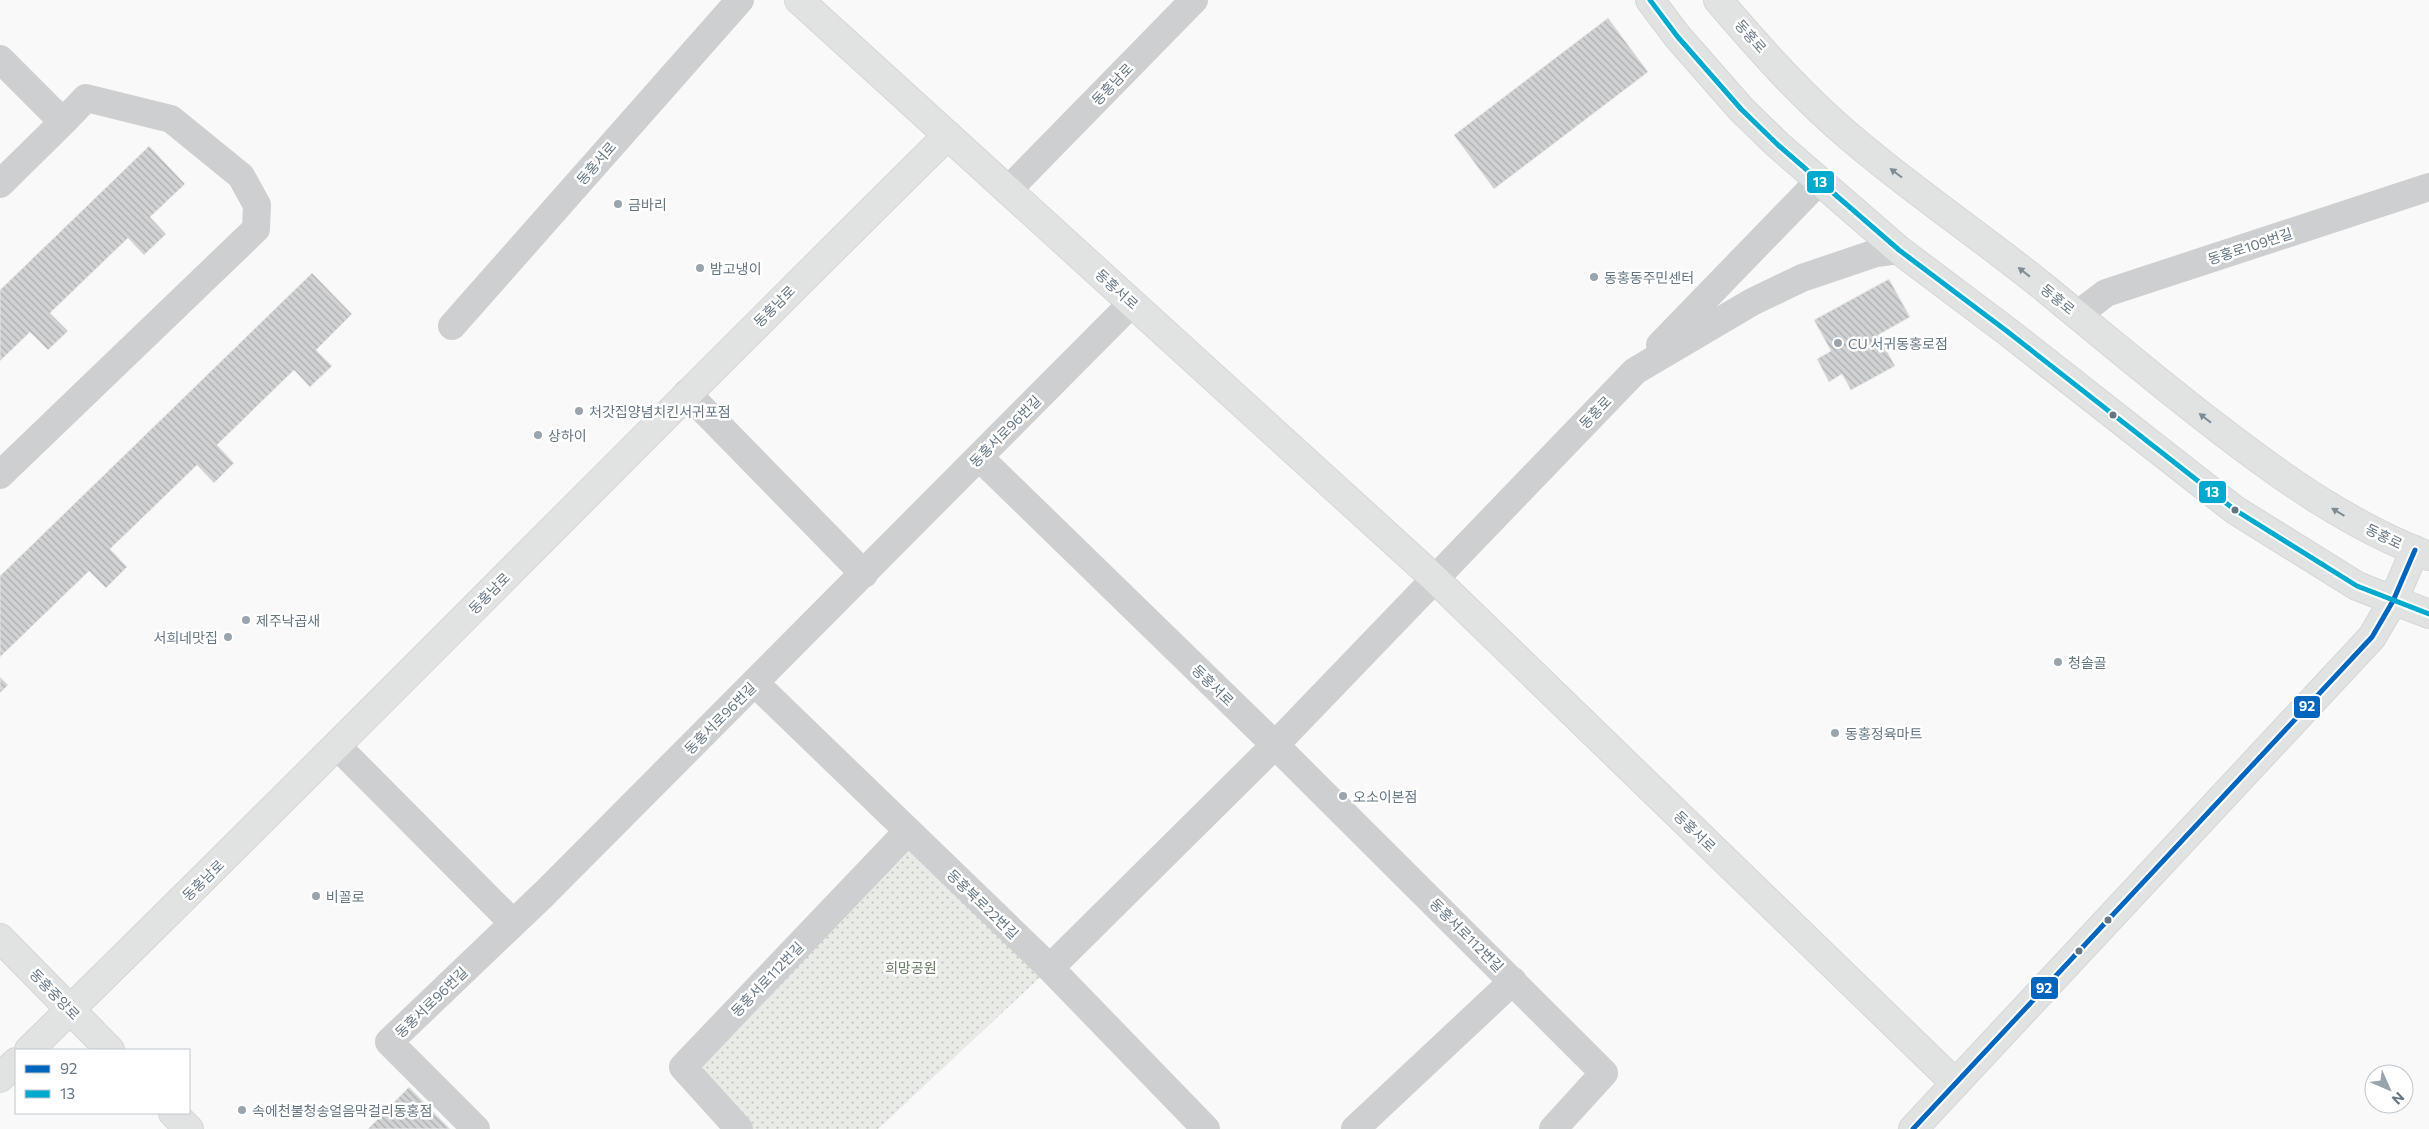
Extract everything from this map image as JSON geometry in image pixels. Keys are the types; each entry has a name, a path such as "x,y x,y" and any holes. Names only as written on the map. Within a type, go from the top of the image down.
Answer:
{"street":[{"name":"동홍서로","path":"452,326 740,0"},
{"name":"동홍서로","path":"798,0 1434,578 1955,1083"},
{"name":"동홍남로","path":"1008,190 1194,0"},
{"path":"1650,0 1677,36 1741,109 1819,181 1899,250 2008,332 2235,510 2356,586 2429,614"},
{"name":"동홍로","path":"1718,0 1781,71 1850,138 2077,315 2266,466 2380,537 2422,553"},
{"path":"0,59 62,122"},
{"path":"0,184 86,98 171,119 241,176 257,205 256,229 0,475"},
{"name":"동홍남로","path":"29,1049 338,747 687,393 948,135"},
{"path":"1635,371 1819,181"},
{"name":"동홍로109번길","path":"2077,315 2106,293 2429,187"},
{"name":"동홍로","path":"1434,578 1635,371 1752,302 1802,278 1876,253 1899,250"},
{"name":"동홍서로96번길","path":"476,1129 389,1042 513,924 980,458 1132,303"},
{"path":"687,393 864,574"},
{"name":"동홍서로","path":"980,458 1275,745"},
{"path":"1913,1129 2372,638 2422,553"},
{"path":"1050,968 1275,745 1434,578"},
{"name":"동홍북로22번길","path":"755,683 1050,968 1206,1129"},
{"name":"동홍서로112번길","path":"1275,745 1604,1073 1553,1129"},
{"path":"338,747 513,924"},
{"name":"동홍서로112번길","path":"739,1129 683,1067 908,831"},
{"name":"동홍중앙로","path":"0,938 109,1049"},
{"path":"1356,1129 1513,981"},
{"path":"0,1078 15,1063"},
{"path":"174,1114 189,1129"}],"green space":[{"name":"희망공원","path":"908,831 1050,968 878,1129 739,1129 683,1067"}],"building":[{"path":"1608,18 1648,72 1494,189 1454,135"},
{"path":"149,146 185,184 150,217 166,234 144,255 128,238 50,313 68,331 48,350 30,332 0,361 0,290"},
{"path":"312,273 352,314 316,350 332,366 310,387 294,370 217,445 234,463 214,483 197,465 110,549 127,567 106,588 89,571 0,657 0,576"},
{"path":"1889,279 1910,317 1878,335 1895,366 1851,390 1842,374 1829,382 1817,359 1831,351 1814,320"},
{"path":"0,677 8,685 0,693"},
{"path":"409,1087 450,1129 368,1129"}],"transit line":[{"name":"13","path":"1650,0 1677,36 1741,109 1778,145 1899,250 2008,332 2235,510 2357,586 2429,614"},
{"name":"92","path":"1913,1129 2372,637 2393,601 2415,550"}],"place":[{"name":"금바리","path":"618,204"},
{"name":"밤고냉이","path":"700,268"},
{"name":"동홍동주민센터","path":"1594,277"},
{"name":"CU 서귀동홍로점","path":"1838,343"},
{"name":"처갓집양념치킨서귀포점","path":"579,411"},
{"name":"상하이","path":"538,435"},
{"name":"제주낙곱새","path":"246,620"},
{"name":"서희네맛집","path":"228,637"},
{"name":"청솔골","path":"2058,662"},
{"name":"동홍정육마트","path":"1835,733"},
{"name":"오소이본점","path":"1343,796"},
{"name":"비꼴로","path":"316,896"},
{"name":"속에천불청송얼음막걸리동홍점","path":"242,1110"}]}
